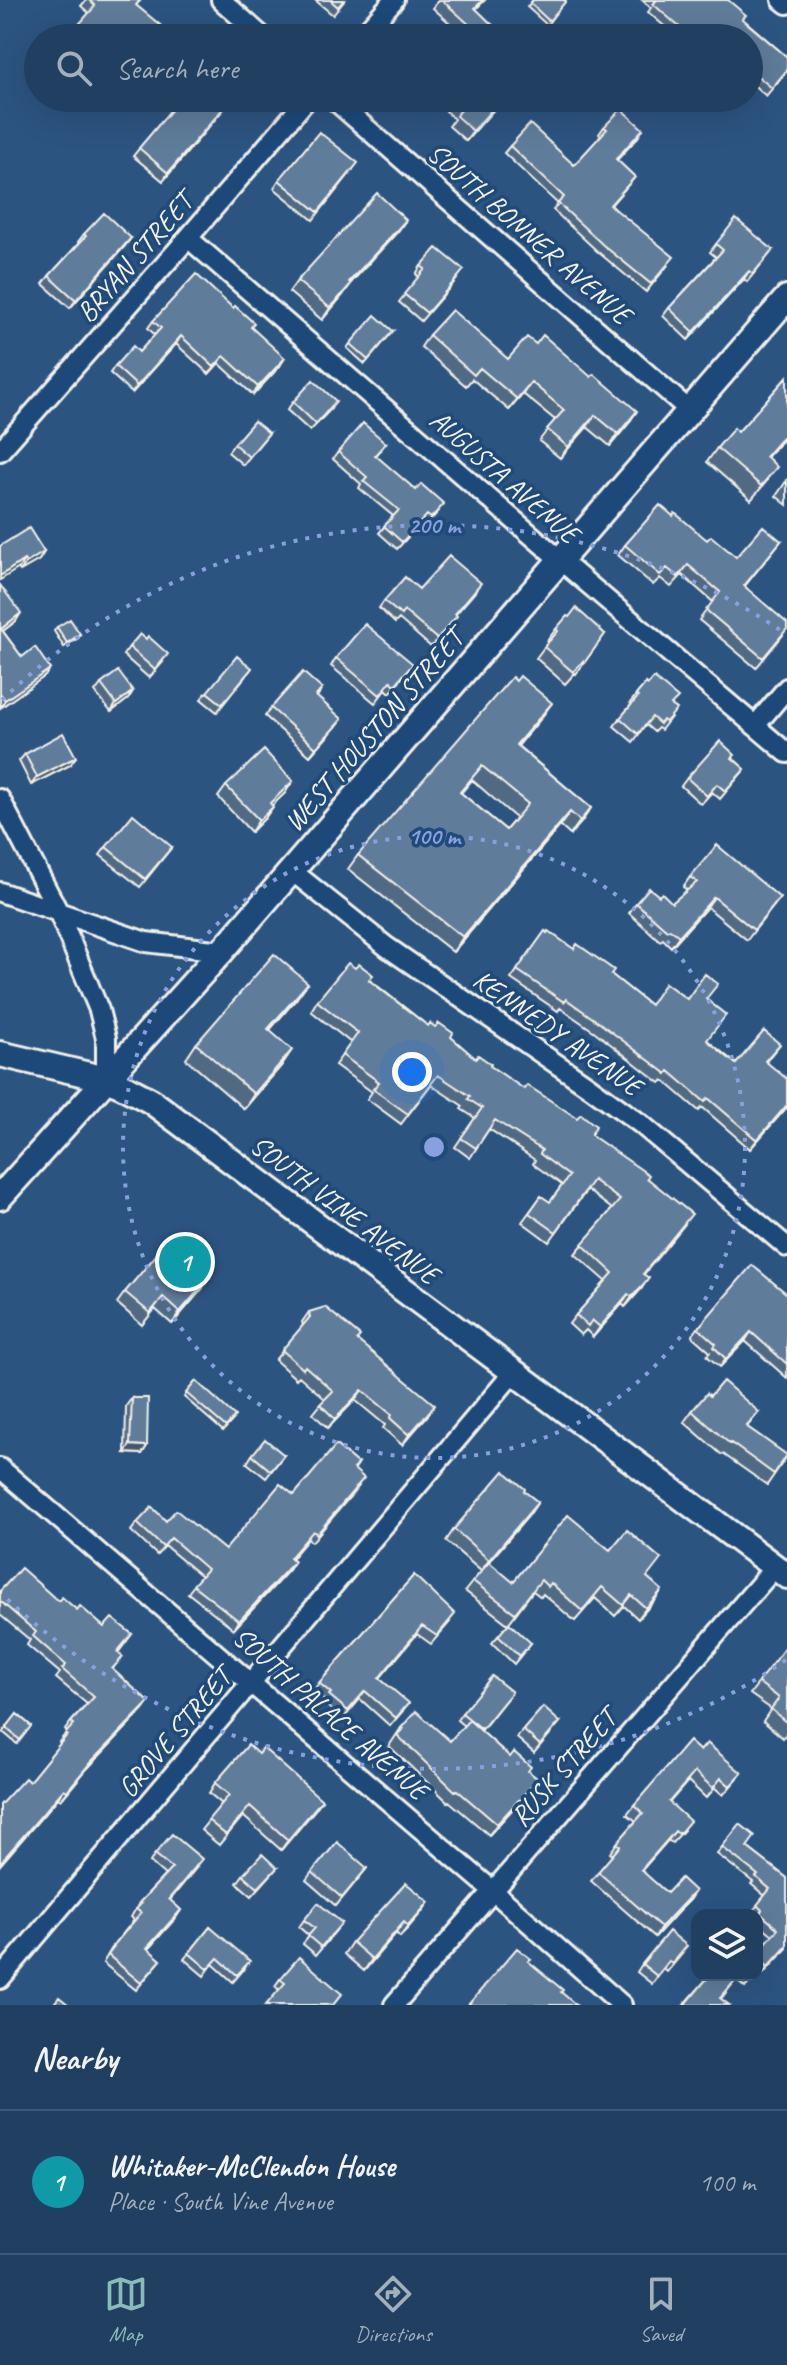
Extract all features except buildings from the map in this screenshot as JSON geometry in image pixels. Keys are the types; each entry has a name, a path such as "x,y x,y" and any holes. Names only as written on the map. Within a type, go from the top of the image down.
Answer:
{"street":[{"path":"221,0 248,24"},
{"path":"373,24 394,0"},
{"path":"782,0 787,4"},
{"name":"BRYAN STREET","path":"0,451 296,112"},
{"name":"SOUTH BONNER AVENUE","path":"348,112 690,411"},
{"name":"AUGUSTA AVENUE","path":"188,238 787,753"},
{"name":"WEST HOUSTON STREET","path":"0,1197 222,951 787,298"},
{"path":"755,726 787,688"},
{"path":"0,799 58,911 104,1026 106,1079 0,1054"},
{"name":"KENNEDY AVENUE","path":"292,871 407,962 641,1124 787,1247"},
{"path":"0,892 146,942 222,951"},
{"name":"SOUTH VINE AVENUE","path":"106,1079 151,1101 781,1571"},
{"name":"GROVE STREET","path":"0,1979 513,1373"},
{"name":"SOUTH PALACE AVENUE","path":"0,1468 622,2005"},
{"name":"RUSK STREET","path":"394,2005 492,1890 781,1571"}],"place":[{"name":"Whitaker-McClendon House","path":"185,1262"}]}
